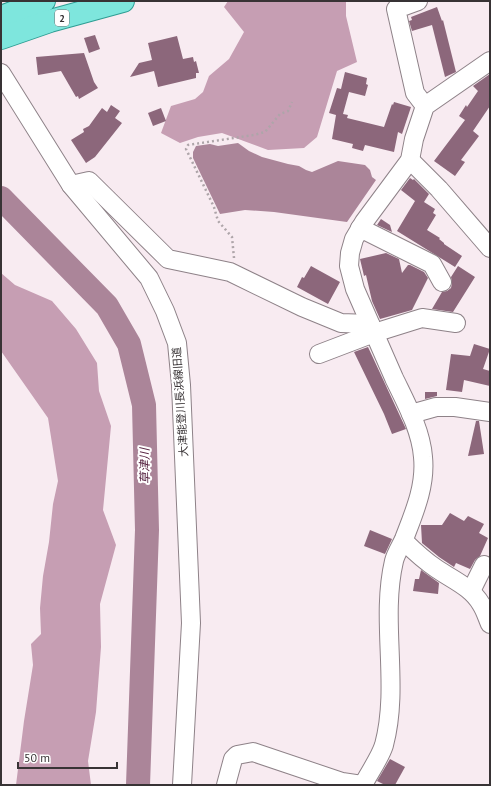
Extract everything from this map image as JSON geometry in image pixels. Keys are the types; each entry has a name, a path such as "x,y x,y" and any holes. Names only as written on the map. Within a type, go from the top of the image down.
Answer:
{"main road":[{"name":"2","path":"1,17 44,1"},
{"name":"2","path":"1,38 50,21 123,1"}],"street":[{"path":"418,1 396,9 415,92 425,106"},
{"path":"226,785 233,760 237,755 253,752 342,782 362,785 383,747 390,717 390,592 394,560 404,541 422,488 424,471 423,456 411,414 355,289 349,266 350,254 354,239 360,228 410,160 414,139 425,106 490,61"},
{"name":"大津能登川長浜線旧道","path":"1,73 71,185 149,278 165,311 177,343 181,385 190,623 182,785"},
{"path":"410,160 440,189 490,248"},
{"path":"71,185 88,181 168,259 230,272 302,307 341,323 372,329"},
{"path":"360,228 432,264 442,282"},
{"path":"319,354 372,329 422,318 456,323"},
{"path":"411,414 436,407 455,407 490,412"},
{"path":"404,541 418,555 433,566 456,579 471,591 481,603 490,624"},
{"path":"471,591 484,564"}],"path":[{"path":"235,274 232,237 218,221 214,207 186,149 188,145 265,132 280,114 288,111 292,102"}],"shaded area":[{"path":"228,1 346,1 346,16 357,62 337,71 317,137 304,148 268,150 222,133 198,137 180,143 161,133 171,106 195,99 203,92 209,76 229,59 244,32 224,7"},
{"path":"238,143 249,151 262,157 299,166 312,172 338,161 365,165 370,170 372,177 376,180 347,222 274,212 245,210 220,214 193,158 193,152 196,146 210,144 218,146"},
{"path":"1,273 15,285 52,301 76,329 97,363 99,391 111,426 103,510 116,545 100,604 101,647 96,712 88,761 91,785 16,785 33,665 31,644 41,634 40,608 43,576 49,542 53,504 58,481 48,418 1,351"}],"building":[{"path":"437,7 442,21 443,20 456,72 445,77 432,25 412,31 409,21 412,20 411,17"},
{"path":"95,35 100,49 89,53 84,38"},
{"path":"177,36 183,59 193,57 194,62 196,61 199,73 196,73 196,78 158,87 154,71 130,77 139,63 152,60 148,43"},
{"path":"84,53 94,82 98,88 79,99 78,96 76,97 61,71 38,75 36,57"},
{"path":"345,72 367,78 366,84 368,85 365,96 349,92 343,114 348,115 347,118 384,127 394,102 411,107 402,134 398,132 394,152 365,145 363,151 352,148 353,144 332,139 336,115 329,113 337,88 341,89"},
{"path":"490,74 490,106 473,131 479,136 461,160 465,162 455,176 434,161 465,120 459,116 478,91 473,86"},
{"path":"111,105 120,111 115,118 122,123 95,157 86,163 71,140 84,132 83,129 89,126 102,108 107,112"},
{"path":"161,108 166,121 153,126 148,113"},
{"path":"410,178 413,180 414,179 429,194 424,202 435,209 433,213 436,215 427,230 440,238 439,239 444,244 462,256 455,267 397,231 415,201 401,190"},
{"path":"381,219 390,225 392,232 377,225"},
{"path":"386,253 399,259 402,273 408,265 410,265 424,272 428,278 412,310 380,319 372,301 366,275 364,276 360,259"},
{"path":"311,266 340,282 328,304 297,287 302,277 304,278"},
{"path":"458,266 475,277 453,312 432,309 442,292 451,288 451,277"},
{"path":"474,344 490,349 483,369 490,371 490,386 464,380 462,392 446,390 451,354 470,356"},
{"path":"368,347 406,429 392,434 354,352"},
{"path":"425,392 437,392 437,396 425,399"},
{"path":"476,421 479,421 484,454 468,456"},
{"path":"450,513 464,521 468,516 484,524 479,533 488,538 480,556 475,560 470,569 456,563 454,567 422,543 421,525 442,525"},
{"path":"370,530 392,539 385,554 364,546"},
{"path":"421,570 439,583 438,594 413,591 415,579 419,579"},
{"path":"390,759 405,767 395,785 385,785 377,781"}],"waterway":[{"name":"草津川","path":"1,198 107,306 129,344 144,405 147,530 138,785"}]}
